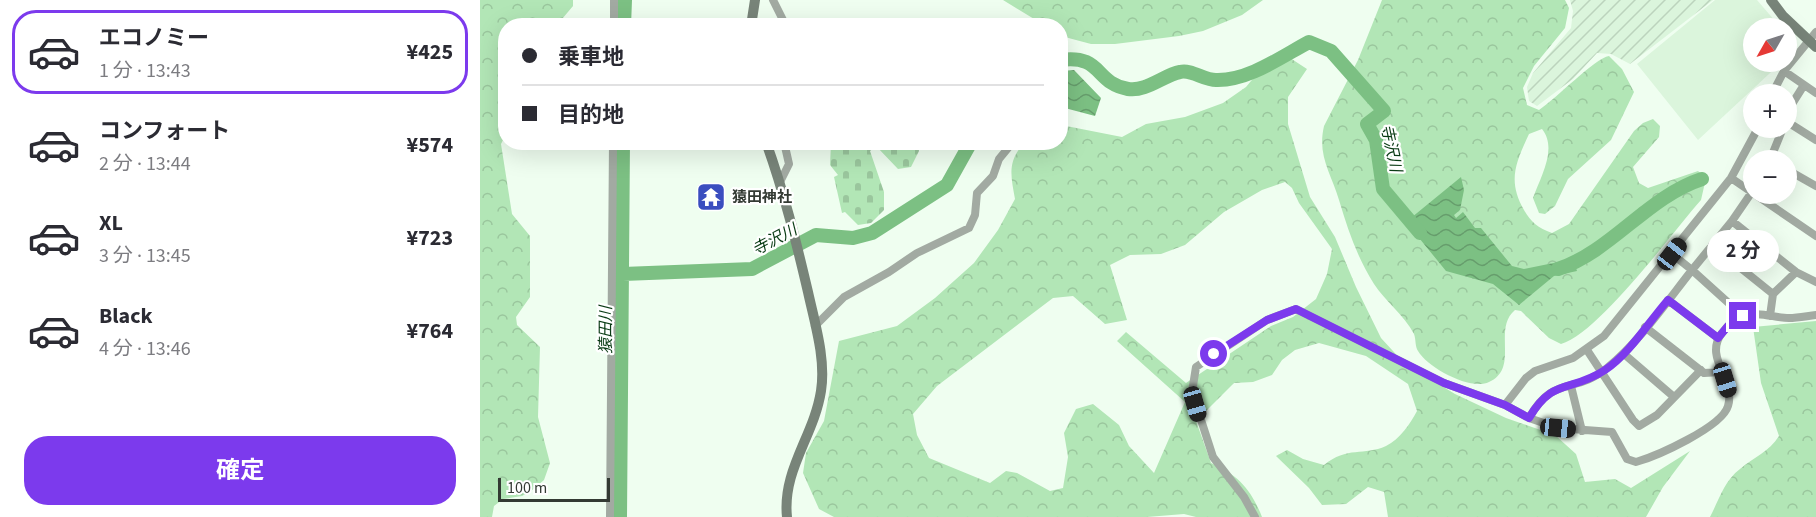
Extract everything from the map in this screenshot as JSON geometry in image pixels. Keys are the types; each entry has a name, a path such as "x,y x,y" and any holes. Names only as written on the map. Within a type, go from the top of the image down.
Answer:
{"street":[{"path":"614,0 615,18"},
{"path":"752,18 755,0"},
{"path":"773,0 782,18"},
{"path":"1771,0 1812,44"},
{"path":"1797,58 1812,44 1816,32"},
{"path":"1785,72 1816,93"},
{"path":"1797,96 1804,86"},
{"path":"1797,127 1816,140"},
{"path":"1505,405 1535,370 1587,350 1621,317 1731,178 1753,138"},
{"path":"610,517 613,150"},
{"path":"769,150 780,182 815,326 823,375 816,416 795,461 786,488 787,517"},
{"path":"780,182 789,165 786,150"},
{"path":"815,326 844,297 889,272 917,253 969,228 975,215 977,193 993,176 999,159 1006,150"},
{"path":"1797,175 1816,186"},
{"path":"1731,178 1743,185"},
{"path":"1529,418 1547,393 1561,387 1571,386 1601,372 1624,354 1743,204"},
{"path":"1770,204 1816,236"},
{"path":"1732,221 1796,272 1816,282"},
{"path":"1712,245 1773,294"},
{"path":"1672,254 1743,316"},
{"path":"1770,316 1773,294 1796,272"},
{"path":"1668,300 1718,338"},
{"path":"1255,517 1244,497 1213,457 1192,392 1196,368 1267,320 1296,309 1444,383 1505,405 1529,418 1558,428 1612,432 1627,459 1636,462 1709,428 1724,415 1728,406 1729,392 1716,355 1718,338 1728,326 1743,316 1791,318 1816,315"},
{"path":"1645,327 1704,373 1721,372"},
{"path":"1587,350 1639,426 1657,415 1701,370"},
{"path":"1624,354 1674,397"},
{"path":"1571,386 1582,431"}],"shaded area":[{"path":"1570,0 1713,0 1630,64 1611,54 1597,53 1573,79 1537,106 1529,101 1527,87 1533,73 1571,28 1573,11"},
{"path":"1715,0 1757,0 1772,18 1743,18 1743,72 1771,72 1758,84 1743,84 1743,98 1698,140 1637,64"}],"green space":[{"path":"480,0 573,0 573,6 563,18 498,18 498,150 502,150 512,214 530,236 530,297 516,317 517,325 540,347 538,417 550,463 544,480 531,491 522,496 503,499 494,506 492,517 480,517"},
{"path":"1003,0 1263,0 1242,15 1203,31 1115,44 1091,44 1068,38 1068,18 1033,18"},
{"path":"1382,0 1565,0 1569,8 1565,28 1534,66 1523,88 1527,105 1539,110 1603,58 1609,56 1622,69 1634,92 1611,140 1568,179 1555,206 1545,214 1539,213 1533,198 1546,164 1548,145 1542,129 1529,134 1517,163 1516,190 1527,214 1535,224 1543,229 1552,233 1569,224 1634,131 1643,123 1653,119 1660,126 1659,137 1633,167 1639,183 1648,188 1698,171 1706,178 1701,200 1654,258 1614,303 1577,336 1561,344 1549,338 1521,311 1515,310 1506,327 1503,368 1498,376 1489,382 1481,384 1461,381 1440,371 1423,358 1416,347 1414,334 1410,327 1378,290 1363,264 1326,164 1322,146 1324,126 1358,60"},
{"path":"1284,54 1307,69 1288,97 1288,124 1310,197 1335,237 1381,338 1404,363 1455,394 1506,418 1555,435 1576,454 1585,482 1615,479 1631,488 1690,451 1663,487 1646,517 1388,517 1384,492 1368,487 1346,504 1322,505 1309,488 1276,456 1287,450 1303,459 1324,465 1340,455 1378,449 1391,443 1400,435 1417,411 1408,384 1366,356 1319,343 1295,350 1282,360 1272,375 1253,382 1234,383 1196,421 1211,463 1229,473 1242,484 1253,498 1262,517 1196,517 1184,514 1147,517 834,517 819,509 803,473 806,453 824,421 839,341 897,326 935,298 974,263 998,230 1015,199 1012,164 1019,150 1068,150 1068,126 1122,137 1146,124 1185,117 1223,103 1246,87 1266,63","holes":["1285,182 1292,188 1299,203 1332,249 1327,274 1316,299 1293,317 1271,326 1186,383 1126,332 1117,341 1185,402 1154,473 1129,446 1119,425 1093,404 1076,409 1064,433 1068,457 1063,488 1050,491 1017,473 1006,471 990,483 929,458 917,435 913,414 937,386 1053,298 1073,296 1105,324 1127,320 1110,265 1130,255 1161,254 1185,245 1224,212 1262,190"]},
{"path":"831,150 871,150 884,192 884,210 871,223 858,225 845,212 842,213 834,177 838,175 830,165"},
{"path":"880,150 919,150 911,167 898,169"},
{"path":"1816,321 1816,517 1710,517 1722,491 1734,474 1771,446 1779,436 1761,383 1753,327"}],"water":[{"path":"1068,70 1074,70 1101,98 1095,116 1068,109"},
{"path":"1461,177 1464,190 1460,210 1454,215 1456,218 1463,212 1475,228 1481,228 1512,266 1524,269 1573,259 1577,271 1554,276 1519,305 1493,284 1446,271 1406,222"}],"waterway":[{"name":"猿田川","path":"624,18 625,0"},
{"name":"寺沢川","path":"1068,59 1084,61 1117,86 1135,89 1184,71 1216,80 1240,77 1264,67 1309,42 1331,51 1384,111 1367,124 1376,140 1383,189 1420,233"},
{"name":"猿田川","path":"620,517 623,150"},
{"name":"寺沢川","path":"623,274 752,269 816,235 853,238 872,233 947,185 967,150"},
{"name":"寺沢川","path":"1558,269 1596,250 1664,198 1702,179"}],"place":[{"name":"猿田神社","path":"711,197"}],"route":[{"path":"1214,354 1267,320 1296,309 1444,383 1505,405 1529,418 1539,401 1547,393 1561,387 1574,386 1605,370 1624,354 1668,300 1718,338 1728,326 1743,316"}]}
